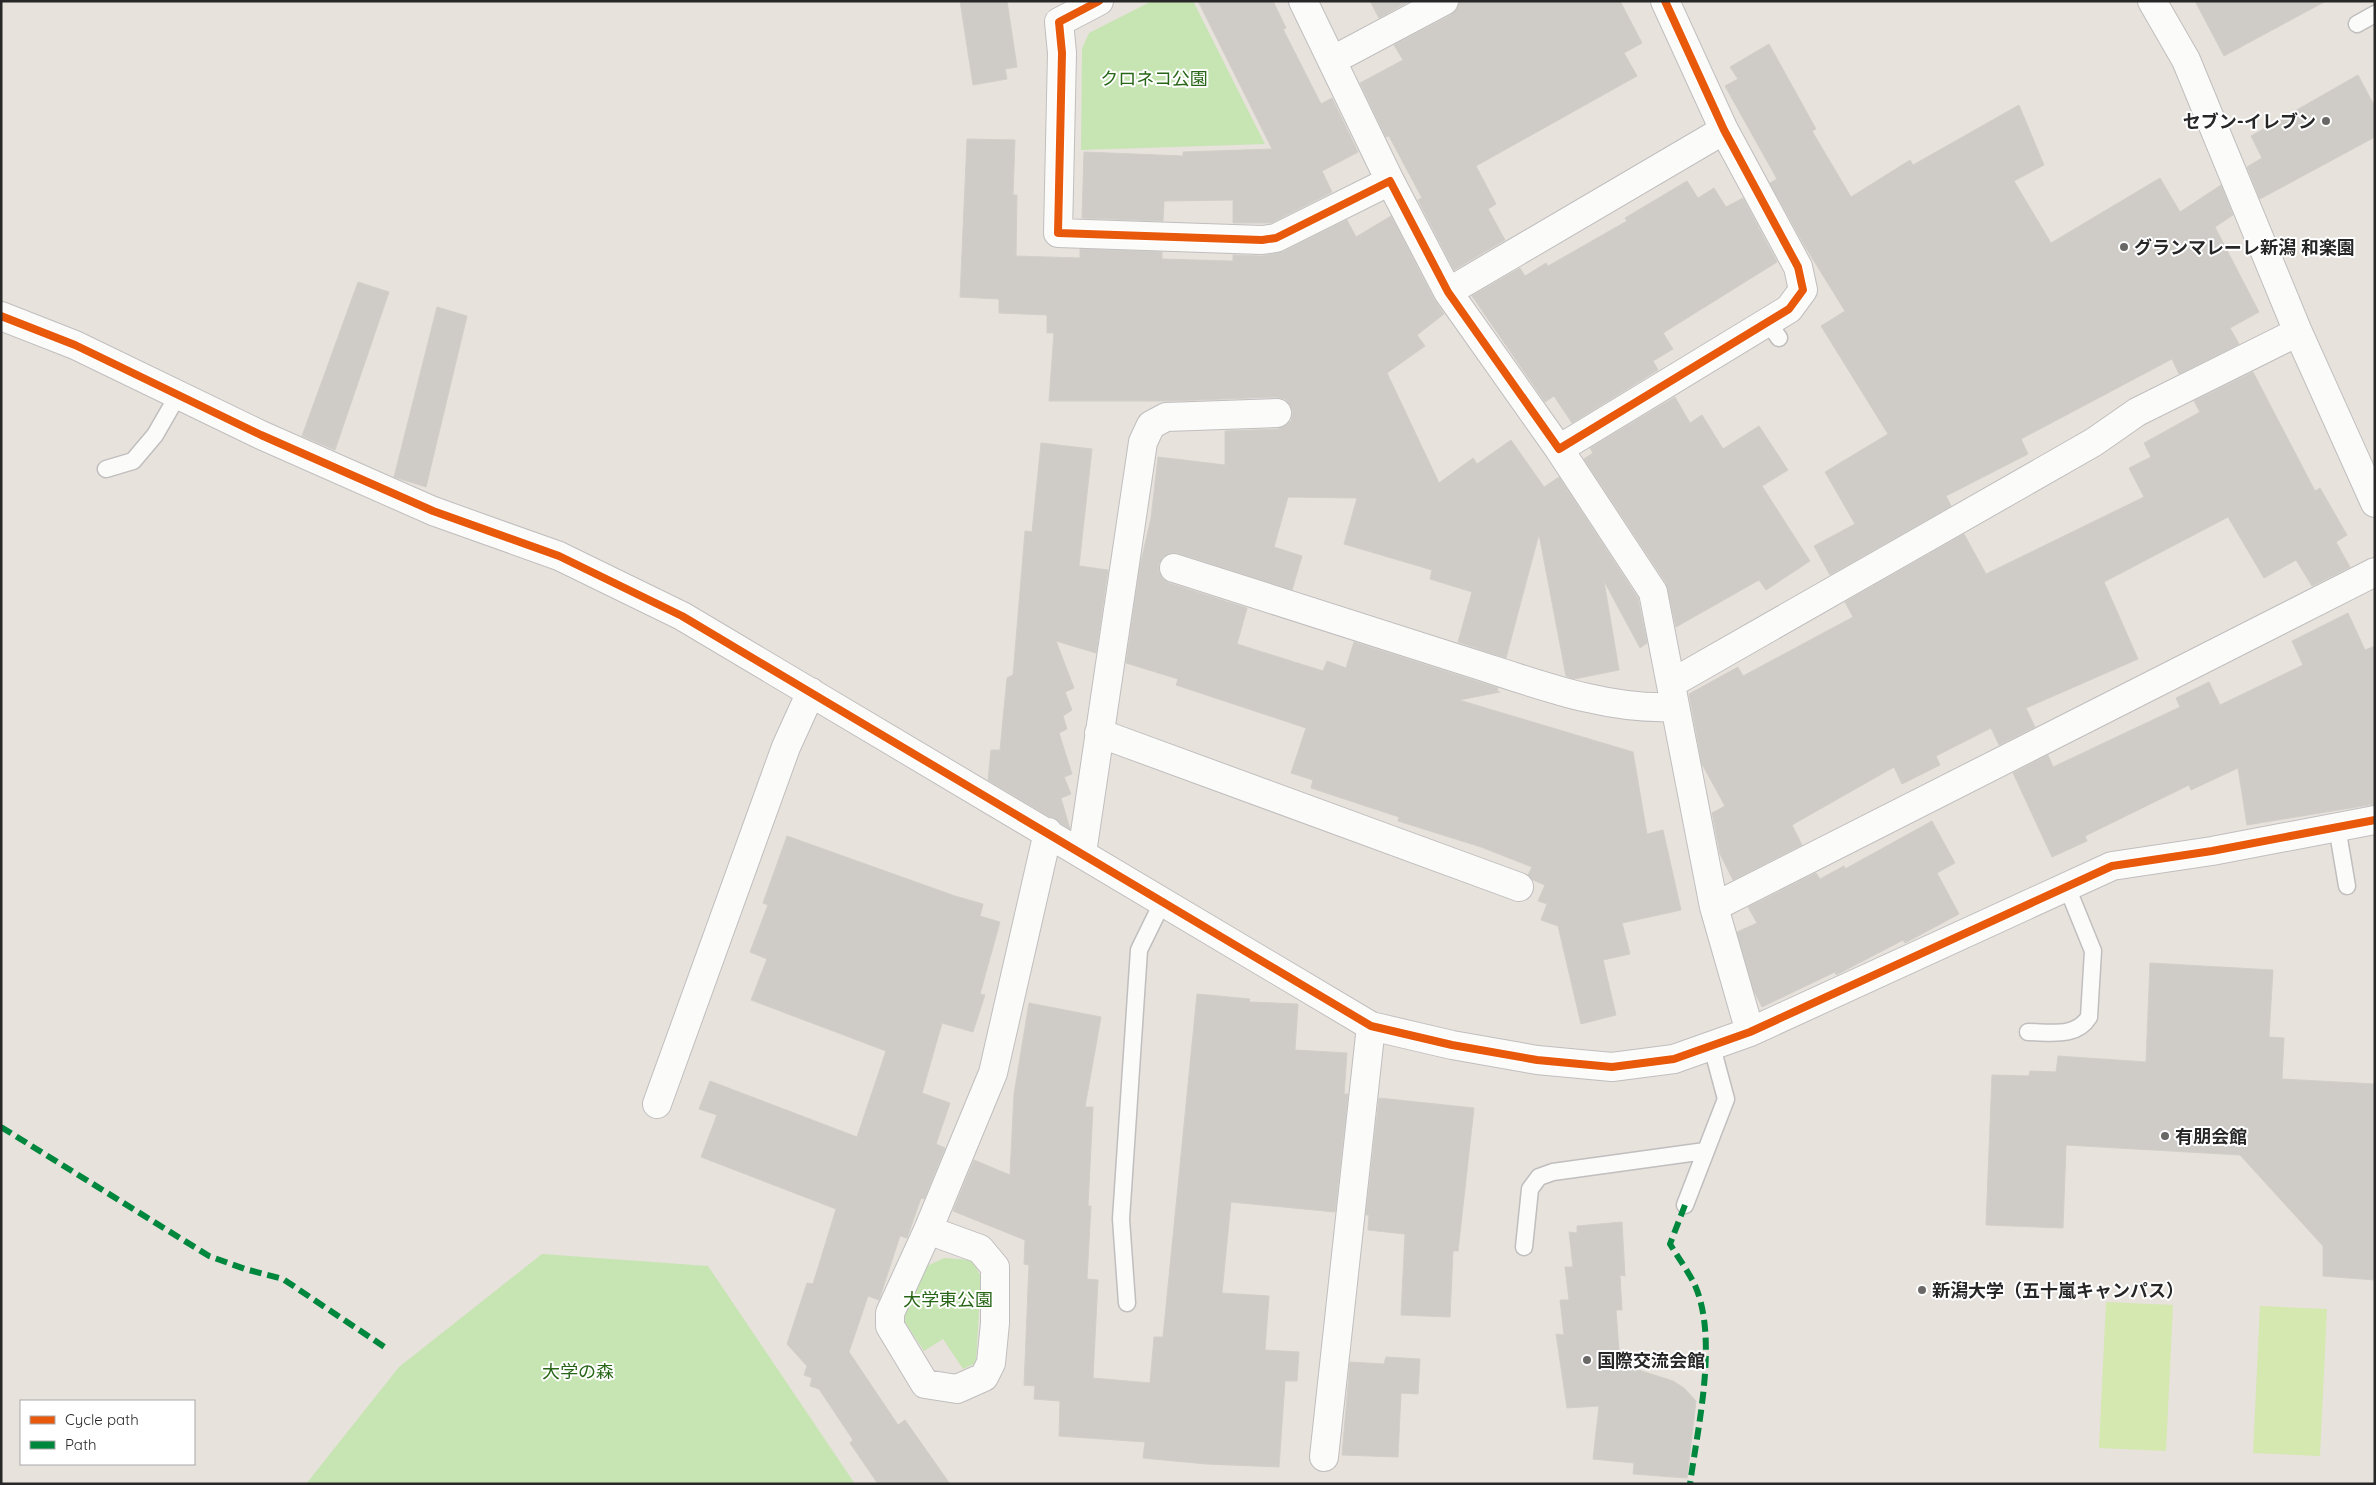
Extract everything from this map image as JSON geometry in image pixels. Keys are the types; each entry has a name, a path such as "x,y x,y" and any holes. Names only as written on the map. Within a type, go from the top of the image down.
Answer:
{"street":[{"path":"1098,1 1058,11 1062,53 1058,233 1262,240 1276,238 1390,181"},
{"path":"1303,1 1390,181 1448,292 1558,450 1653,592 1714,906 1750,1032"},
{"path":"1333,60 1444,1"},
{"path":"1558,450 1773,330 1803,290 1798,267 1724,130 1685,25 1665,1"},
{"path":"2152,1 2209,103 2298,320 2348,424 2375,503"},
{"path":"1448,292 1561,217 1644,168 1724,130"},
{"path":"1,316 75,345 261,435 433,511 559,556 682,616 1048,832 1371,1026 1452,1045 1537,1060 1612,1067 1674,1059 1750,1032 2112,866 2212,851 2375,820"},
{"path":"1174,568 1480,666 1583,696 1648,709 2094,442 2137,412 2298,320"},
{"path":"1082,853 1143,442 1151,425 1166,417 1277,413"},
{"path":"1714,906 1973,784 2248,627 2375,572"},
{"path":"657,1104 786,747 811,692"},
{"path":"1099,733 1519,887"},
{"path":"928,1230 980,1249 995,1268 996,1323 991,1363 984,1376 957,1389 925,1384 890,1326 890,1313 928,1230 993,1073 1048,832"},
{"path":"1324,1456 1371,1026"}],"lane":[{"path":"2357,24 2375,14"},
{"path":"106,470 133,461 155,435 178,394"},
{"path":"2337,827 2347,886"},
{"path":"2028,1032 2076,1030 2083,1026 2089,1017 2093,951 2067,887"},
{"path":"1127,1303 1121,1219 1139,950 1163,901"},
{"path":"1684,1205 1726,1099 1712,1047"},
{"path":"1524,1247 1530,1189 1539,1176 1553,1172 1705,1151"}],"green space":[{"name":"クロネコ公園","path":"1152,1 1193,1 1265,144 1081,150 1082,49 1089,33"},
{"name":"大学の森","path":"542,1254 708,1266 855,1484 306,1484 399,1367"},
{"name":"大学東公園","path":"944,1258 972,1260 981,1277 976,1363 963,1369 943,1339 924,1351 902,1318 927,1266"},
{"path":"2106,1302 2173,1305 2166,1451 2099,1448"},
{"path":"2260,1306 2327,1309 2320,1456 2253,1453"}],"building":[{"path":"960,1 1007,1 1017,67 1005,69 1007,79 973,85"},
{"path":"1198,1 1273,1 1286,28 1283,29 1321,104 1332,98 1358,152 1322,171 1332,192 1271,223 1233,223 1233,200 1164,201 1163,221 1082,218 1084,152 1183,156 1183,152 1272,149"},
{"path":"1370,1 1410,1 1379,18"},
{"path":"1460,1 1620,1 1642,43 1624,53 1637,76 1476,166 1496,204 1488,209 1505,240 1454,270 1418,200 1422,198 1389,136 1386,137 1360,83 1403,60 1394,45 1451,15 1457,9"},
{"path":"2195,1 2326,1 2224,56"},
{"path":"1769,44 1816,129 1812,131 1851,197 1910,160 1913,165 2019,105 2044,165 2014,181 2051,243 2160,178 2180,212 2221,185 2233,215 2215,227 2259,312 2230,328 2239,344 2179,374 2172,359 2021,439 2028,454 1946,496 1951,506 1830,575 1814,546 1855,524 1825,472 1888,434 1821,326 1845,311 1804,245 1770,183 1777,179 1725,86 1738,79 1730,67"},
{"name":"セブン-イレブン","path":"2358,75 2375,107 2375,137 2260,199 2247,167 2262,158 2251,136"},
{"path":"967,139 1015,140 1013,195 1017,195 1016,256 1080,258 1080,249 1162,252 1162,259 1233,261 1233,255 1262,256 1283,252 1347,220 1356,237 1391,216 1434,299 1444,314 1417,335 1425,346 1387,373 1439,483 1473,458 1477,464 1511,440 1544,487 1559,477 1638,598 1647,643 1640,648 1604,581 1619,670 1574,679 1566,676 1539,534 1506,658 1458,642 1472,592 1430,579 1432,570 1344,544 1357,498 1288,497 1274,547 1302,556 1292,590 1178,553 1170,553 1163,557 1159,564 1159,572 1163,579 1169,583 1247,608 1237,644 1323,671 1327,661 1346,668 1354,642 1498,688 1497,691 1500,692 1459,700 1633,752 1647,834 1663,830 1681,910 1622,923 1630,954 1603,960 1616,1015 1581,1024 1558,926 1541,920 1547,904 1538,901 1545,885 1533,880 1528,875 1532,867 1481,847 1398,821 1399,817 1311,788 1313,780 1291,773 1306,728 1176,685 1178,679 1126,663 1140,566 1151,518 1158,457 1225,465 1225,431 1278,429 1291,421 1293,412 1285,399 1276,397 1171,401 1049,401 1054,333 1047,333 1047,315 999,313 999,299 960,297"},
{"path":"1687,181 1698,198 1714,188 1726,207 1743,198 1777,262 1663,333 1673,349 1653,361 1658,370 1572,423 1554,396 1545,402 1472,296 1520,268 1525,276 1546,263 1548,266 1627,221 1625,218"},
{"path":"358,282 389,292 335,450 302,436"},
{"path":"437,307 467,316 426,487 394,477"},
{"path":"2253,372 2315,491 2320,488 2347,535 2336,542 2350,567 2312,586 2296,560 2264,578 2228,517 2104,582 2138,659 2026,708 2035,727 1999,745 1991,728 1936,756 1940,765 1902,784 1894,767 1792,825 1802,845 1733,880 1720,854 1712,813 1725,806 1702,764 1689,694 1738,667 1743,676 1853,617 1845,602 1964,534 1986,574 2144,497 2129,468 2151,457 2144,443 2200,412 2194,401"},
{"path":"1675,397 1690,423 1702,415 1723,449 1759,426 1788,470 1762,486 1810,561 1766,590 1759,580 1676,627 1666,583 1584,459 1593,453 1590,448"},
{"path":"1041,443 1092,449 1079,566 1108,570 1096,653 1056,641 1074,688 1065,692 1072,710 1063,716 1067,729 1059,733 1072,774 1064,777 1071,794 1061,798 1070,829 988,780 991,750 1000,750 1007,678 1013,675 1025,531 1032,532"},
{"path":"2348,613 2365,650 2375,646 2375,804 2247,825 2238,768 2191,790 2189,785 2085,836 2087,841 2052,857 2013,773 2048,755 2053,767 2180,707 2176,698 2209,682 2220,705 2303,665 2292,641"},
{"path":"1932,821 1955,863 1937,873 1959,914 1905,943 1903,940 1836,975 1835,972 1762,1007 1754,991 1737,932 1757,923 1748,907 1816,873 1820,879 1844,866 1845,869"},
{"path":"787,836 955,896 983,904 980,916 1000,922 980,994 985,995 973,1032 942,1023 922,1093 950,1103 936,1144 945,1148 924,1199 921,1198 907,1238 900,1236 879,1300 868,1296 849,1352 898,1425 905,1420 950,1484 878,1484 850,1443 853,1440 819,1389 810,1386 812,1378 804,1375 807,1366 787,1344 807,1283 813,1284 836,1209 701,1157 717,1115 699,1109 710,1081 857,1137 886,1051 751,1000 767,959 750,952 768,905 763,903"},
{"name":"有朋会館","path":"2150,963 2273,970 2269,1037 2284,1038 2282,1079 2375,1084 2375,1280 2323,1276 2323,1246 2240,1155 2066,1145 2063,1228 1986,1225 1992,1075 2029,1076 2030,1071 2056,1072 2058,1056 2146,1062"},
{"path":"1197,994 1250,999 1249,1002 1298,1004 1295,1050 1347,1053 1344,1094 1348,1094 1335,1212 1231,1202 1222,1293 1269,1296 1265,1350 1299,1352 1297,1381 1285,1381 1279,1467 1206,1464 1143,1458 1145,1442 1059,1436 1060,1401 1034,1399 1035,1386 1024,1385 1029,1265 1024,1264 1025,1240 953,1211 974,1160 1010,1175 1014,1094 1029,1003 1101,1017 1085,1107 1093,1107 1088,1206 1091,1206 1087,1279 1098,1280 1093,1378 1150,1383 1154,1337 1163,1337"},
{"path":"1379,1098 1474,1108 1458,1251 1453,1251 1450,1317 1401,1315 1405,1234 1368,1230 1369,1215 1366,1215"},
{"name":"国際交流会館","path":"1622,1222 1625,1276 1620,1275 1622,1310 1616,1310 1620,1364 1673,1381 1684,1388 1696,1401 1687,1478 1633,1474 1634,1463 1593,1459 1599,1406 1567,1408 1556,1334 1564,1335 1560,1300 1569,1300 1565,1267 1573,1267 1569,1232 1577,1233 1577,1226"},
{"path":"1386,1357 1420,1359 1418,1394 1401,1393 1398,1457 1342,1455 1350,1362 1384,1364"}],"marked path":[{"path":"1,1127 209,1256 245,1269 283,1279 389,1350"},
{"path":"1685,1205 1670,1244 1694,1283 1701,1305 1705,1329 1706,1355 1701,1409 1690,1484"}],"cycle path":[{"path":"1099,1 1059,22 1062,53 1058,233 1262,240 1276,238 1390,181 1448,292 1559,449 1789,309 1803,290 1798,267 1724,130 1665,1"},
{"path":"1,316 75,345 261,435 433,511 559,556 682,616 1371,1026 1452,1045 1537,1060 1612,1067 1674,1059 1750,1032 2112,866 2212,851 2375,820"}],"place":[{"name":"セブン-イレブン","path":"2326,121"},
{"name":"グランマレーレ新潟 和楽園","path":"2124,247"},
{"name":"有朋会館","path":"2165,1136"},
{"name":"新潟大学（五十嵐キャンパス）","path":"1922,1290"},
{"name":"国際交流会館","path":"1587,1360"}]}
